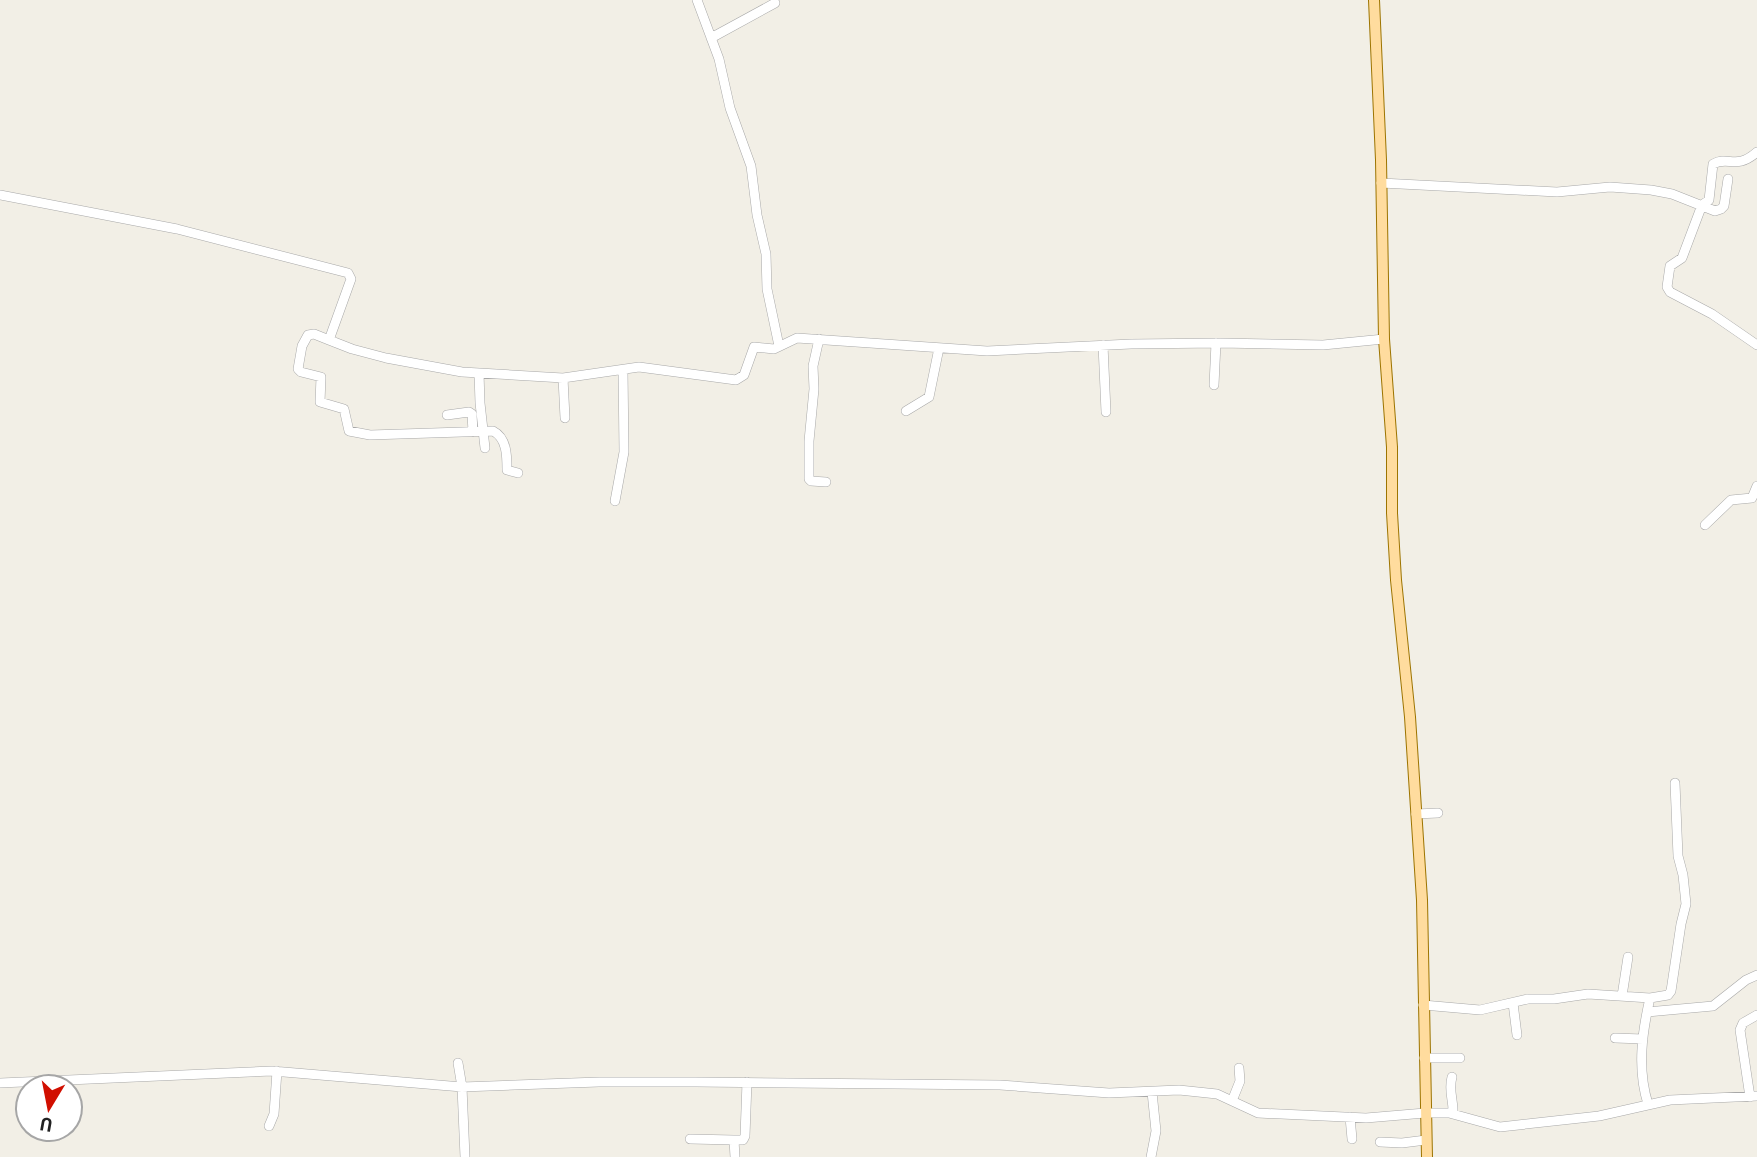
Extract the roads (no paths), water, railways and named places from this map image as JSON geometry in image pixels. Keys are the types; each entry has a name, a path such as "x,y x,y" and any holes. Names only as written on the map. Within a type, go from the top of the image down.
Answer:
{"main road":[{"path":"1374,0 1384,339 1392,447 1392,513 1410,717 1422,900 1427,1157"}],"street":[{"path":"698,0 751,168 757,215 766,254 767,289 779,346"},
{"path":"711,38 775,3"},
{"path":"1757,152 1745,162 1714,163 1711,168 1710,196 1707,203 1702,205 1682,258 1670,266 1667,289 1712,314 1757,345"},
{"path":"1381,183 1557,192 1610,187 1672,194 1715,211 1721,209 1728,179"},
{"path":"0,195 177,229 348,273 351,279 329,340"},
{"path":"518,473 507,470 500,436 493,431 370,435 349,432 344,409 320,402 323,382 321,377 300,372 298,369 302,346 308,335 314,334 352,349 386,358 447,370 564,378 641,367 738,380 744,375 754,347 774,349 794,339 987,351 1102,345 1323,345 1384,339"},
{"path":"819,339 813,366 809,479 826,482"},
{"path":"1213,385 1216,343"},
{"path":"1102,345 1106,412"},
{"path":"906,411 929,397 939,348"},
{"path":"615,501 624,452 623,370"},
{"path":"478,432 479,373"},
{"path":"564,378 565,418"},
{"path":"447,415 471,413 485,448"},
{"path":"1706,526 1731,500 1752,498 1757,486"},
{"path":"1423,1005 1480,1010 1528,999 1554,999 1588,994 1650,998 1668,995 1671,991 1686,908 1678,856 1675,783"},
{"path":"1416,814 1438,813"},
{"path":"1622,996 1628,957"},
{"path":"1647,1012 1713,1006 1746,980 1757,975"},
{"path":"1646,1100 1641,1067 1650,998"},
{"path":"1513,1003 1517,1034"},
{"path":"0,1083 277,1071 461,1082 1000,1085 1109,1093 1200,1091 1233,1098 1258,1113 1386,1117 1453,1110 1500,1128 1599,1116 1646,1100 1752,1094 1740,1030 1742,1023 1757,1015"},
{"path":"1615,1038 1643,1039"},
{"path":"1424,1058 1460,1058"},
{"path":"458,1063 465,1157"},
{"path":"1233,1098 1240,1081 1239,1068"},
{"path":"269,1126 274,1114 277,1071"},
{"path":"1452,1077 1450,1089 1453,1110"},
{"path":"690,1139 743,1140 747,1082"},
{"path":"1152,1091 1156,1132 1152,1157"},
{"path":"1350,1117 1352,1139"},
{"path":"734,1140 735,1157"},
{"path":"1380,1142 1426,1140"}]}
